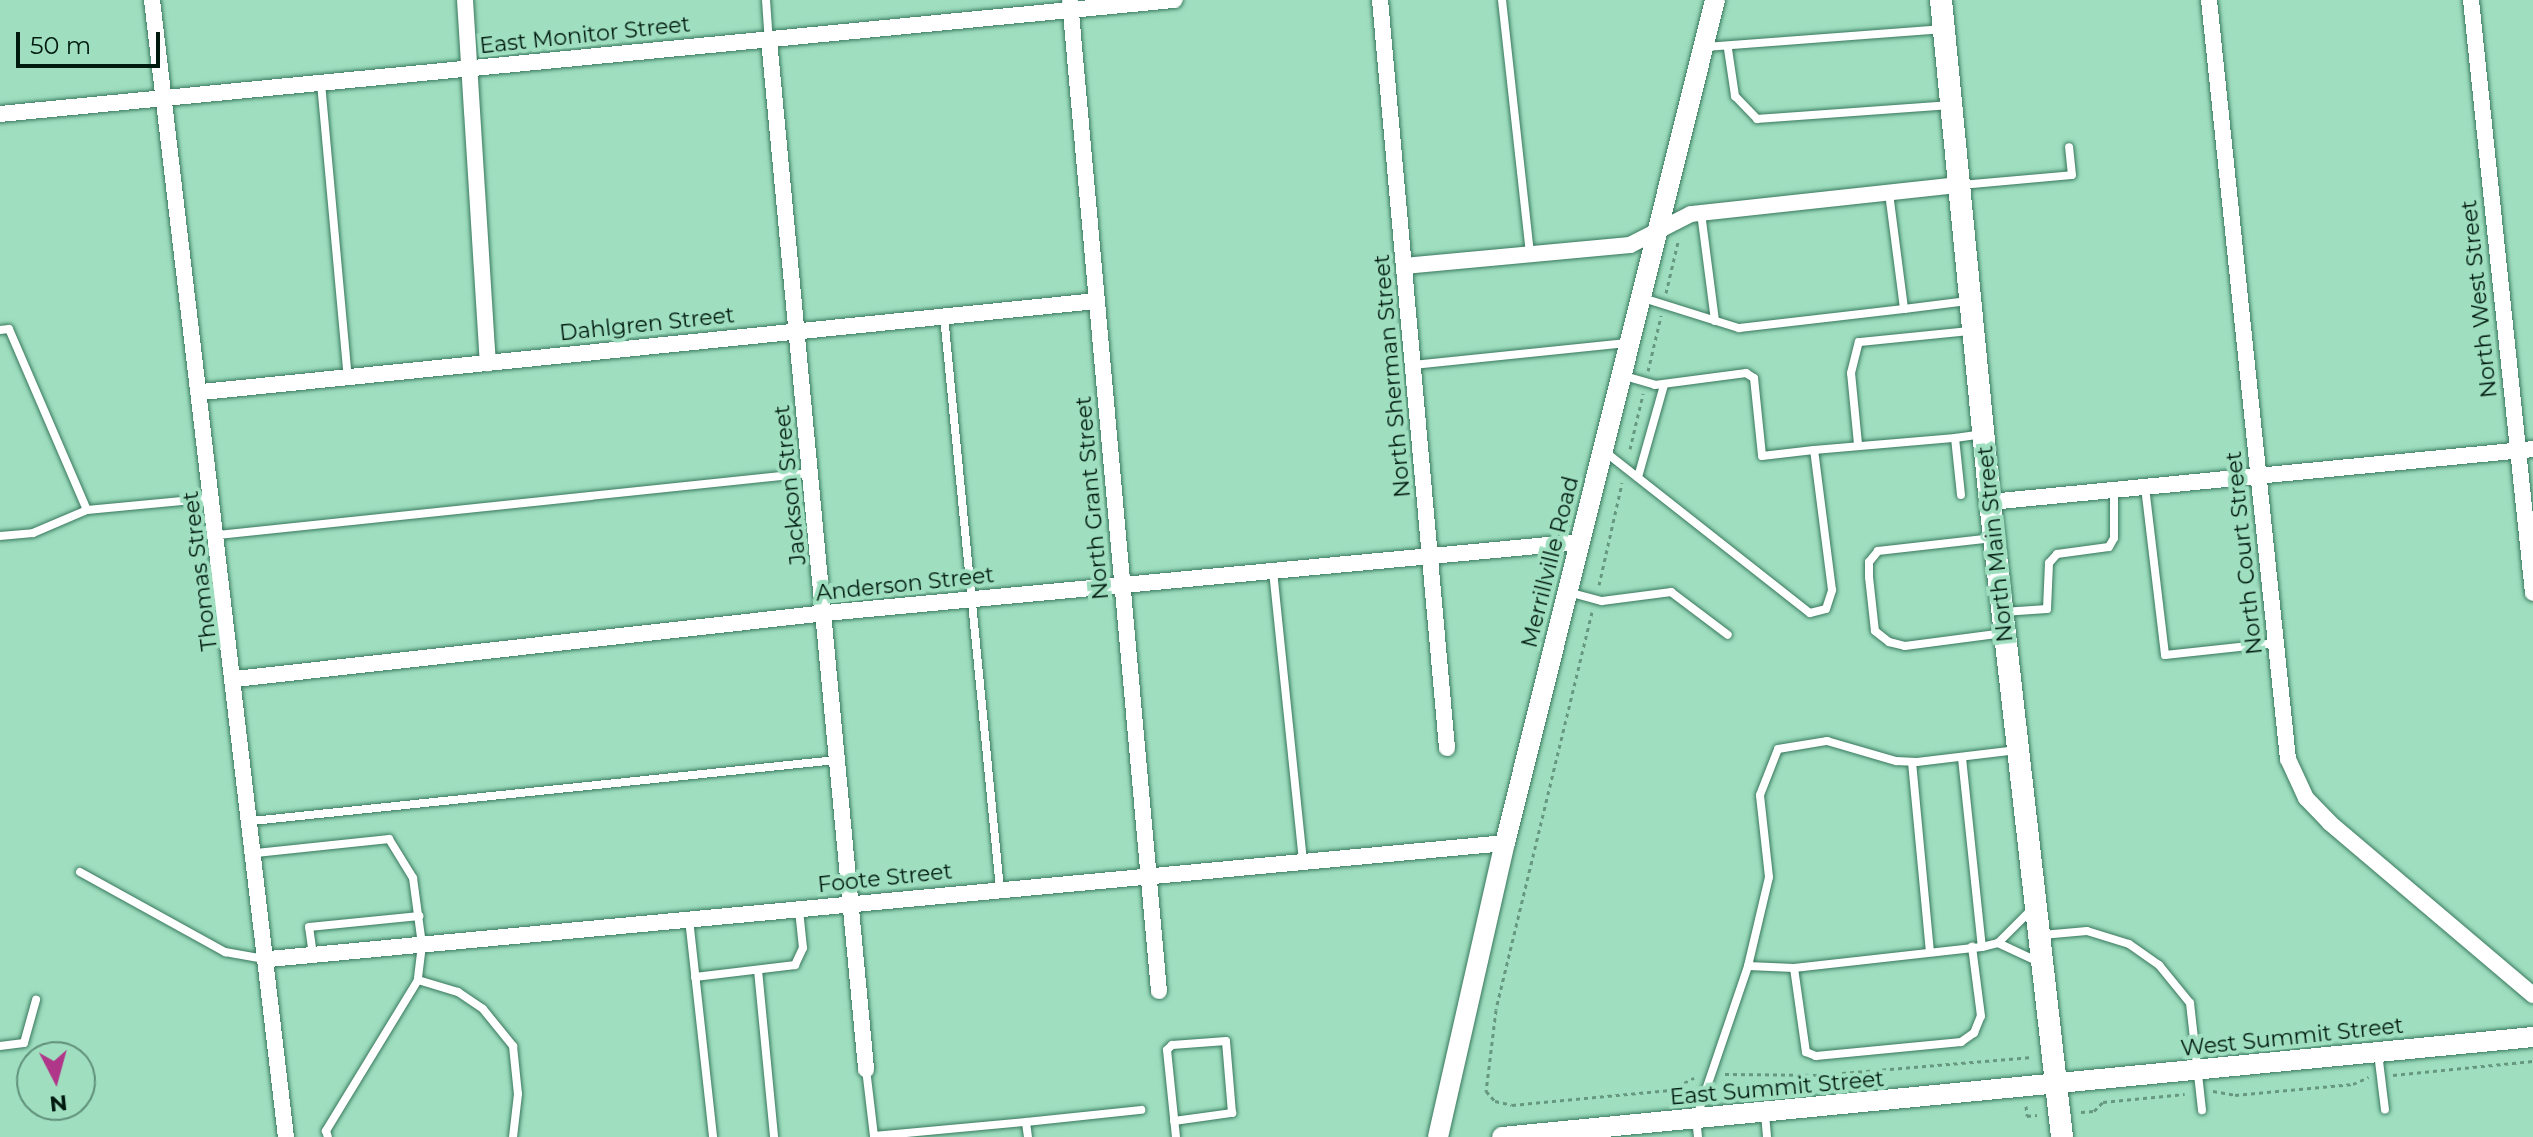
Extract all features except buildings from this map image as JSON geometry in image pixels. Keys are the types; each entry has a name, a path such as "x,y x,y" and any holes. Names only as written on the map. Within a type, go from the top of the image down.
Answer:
{"main road":[{"name":"North Main Street","path":"1941,0 1990,502 2062,1137"}],"street":[{"name":"Thomas Street","path":"152,0 269,959 286,1137"},
{"path":"465,0 488,363"},
{"name":"East Monitor Street","path":"0,114 769,40 1070,5 1174,0"},
{"name":"North Sherman Street","path":"1380,0 1447,748"},
{"name":"Merrillville Road","path":"1438,1137 1505,843 1715,0"},
{"name":"North Court Street","path":"2209,0 2288,759 2306,798 2533,995"},
{"name":"North West Street","path":"2471,0 2525,450 2533,593"},
{"name":"North Grant Street","path":"1070,5 1159,991"},
{"name":"Jackson Street","path":"769,40 826,613 848,904 866,1069"},
{"path":"1404,266 1630,245 1656,229 1701,213 1960,185"},
{"name":"Dahlgren Street","path":"202,392 1096,301"},
{"path":"1990,502 2525,450"},
{"name":"Anderson Street","path":"235,679 826,613 1580,542"},
{"name":"Foote Street","path":"269,959 1149,874 1505,843"},
{"name":"West Summit Street","path":"2057,1087 2533,1037"},
{"name":"East Summit Street","path":"1502,1137 1697,1128 1765,1113 2057,1087"}],"lane":[{"path":"766,0 769,40"},
{"path":"1502,0 1530,254"},
{"path":"1705,47 1728,49 1944,29"},
{"path":"1728,49 1735,96 1757,119 1901,106 1951,105"},
{"path":"321,83 348,377"},
{"path":"1960,185 2072,175 2069,147"},
{"path":"1889,193 1904,309"},
{"path":"1701,213 1715,321"},
{"path":"1639,297 1715,321 1765,328 1969,301"},
{"path":"944,316 1000,889"},
{"path":"0,330 9,329 87,510"},
{"path":"1858,444 1851,373 1859,342 1972,331"},
{"path":"1413,365 1628,343"},
{"path":"1621,375 1664,385 1746,373 1754,378 1762,456 1858,444 1983,434"},
{"path":"1638,477 1664,385"},
{"path":"1955,438 1961,495"},
{"path":"1602,449 1810,613 1826,609 1832,590 1814,450"},
{"path":"218,535 811,473"},
{"path":"2145,487 2165,655 2276,643"},
{"path":"1994,538 1878,551 1869,562 1875,631 1905,646 2047,609 2049,563 2057,554 2109,547 2114,538 2114,490"},
{"path":"0,536 33,533 87,510 213,498"},
{"path":"1273,570 1303,861"},
{"path":"1567,592 1595,599 1634,600 1659,590 1671,592 1728,635"},
{"path":"1697,1128 1711,1075 1748,966 1769,877 1760,795 1778,749 1827,741 1912,762 2019,750"},
{"path":"1794,968 1806,1052 1816,1056 1961,1042 1974,1033 1981,1016 1962,758"},
{"path":"252,821 837,760"},
{"path":"1912,762 1930,951"},
{"path":"256,853 389,839 413,878 422,945 418,980 326,1131 328,1137"},
{"path":"80,872 225,952 269,959"},
{"path":"1998,943 2037,903"},
{"path":"695,977 795,965 802,959 799,910"},
{"path":"313,955 309,927 419,916"},
{"path":"689,919 713,1137"},
{"path":"2040,936 2087,931 2129,944 2159,965 2190,1003 2202,1110"},
{"path":"1748,966 1794,968 1998,943 2043,963"},
{"path":"758,970 774,1137"},
{"path":"418,980 458,992 483,1009 513,1046 518,1094 513,1137"},
{"path":"0,1046 24,1043 36,1000"},
{"path":"1174,1121 1225,1116 1235,1108 1226,1041 1172,1045 1167,1050 1174,1121 1176,1137"},
{"path":"2377,1052 2385,1110"},
{"path":"866,1069 874,1136 1141,1110"},
{"path":"1765,1113 1767,1137"},
{"path":"1026,1122 1028,1137"}],"path":[{"path":"1625,468 1496,1010 1486,1091 1495,1101 1512,1105 1670,1090 1689,1079 1711,1075 1795,1071 1818,1075 2021,1054 2027,1116 2094,1111 2103,1102 2228,1090 2235,1095 2353,1084 2380,1076 2533,1061"}]}
